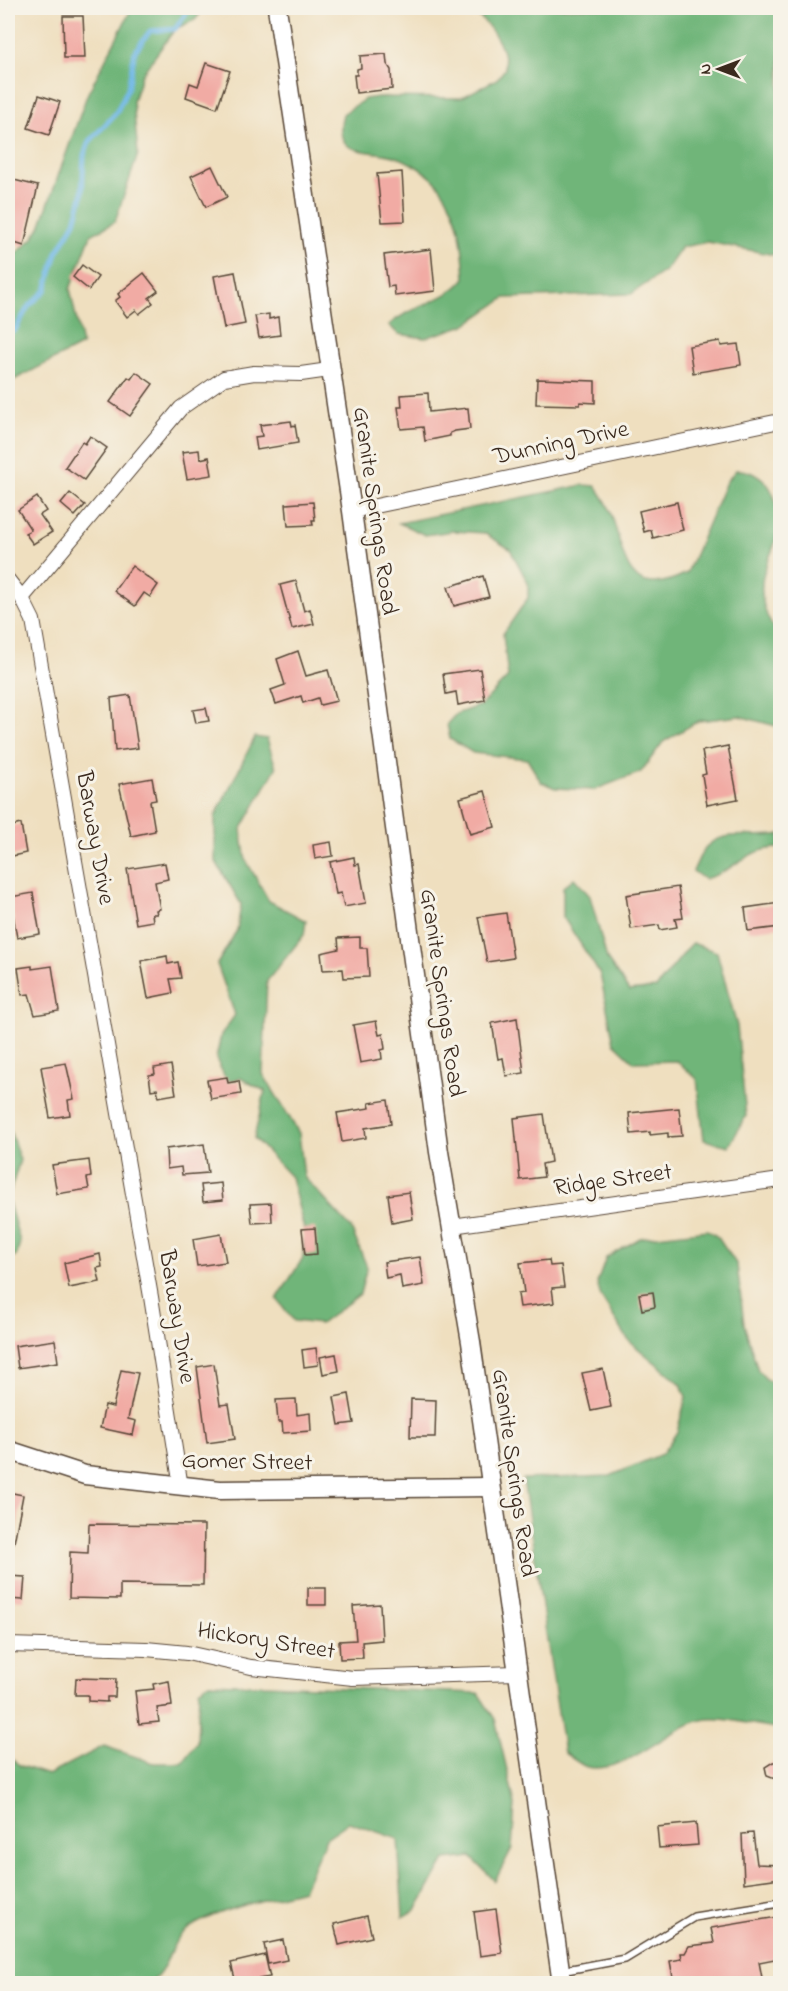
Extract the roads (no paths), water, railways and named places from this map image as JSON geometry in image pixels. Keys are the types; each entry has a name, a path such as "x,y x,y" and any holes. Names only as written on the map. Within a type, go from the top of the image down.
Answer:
{"street":[{"name":"Granite Springs Road","path":"277,8 329,370 352,511 439,1152 471,1342 562,1977"},
{"path":"22,598 181,408 199,394 224,378 234,376 254,373 301,374 329,370"},
{"name":"Dunning Drive","path":"352,511 780,421"},
{"name":"Barway Drive","path":"8,580 22,598 33,620 151,1297 181,1487"},
{"name":"Ridge Street","path":"452,1226 780,1180"},
{"name":"Gomer Street","path":"8,1450 85,1475 220,1490 490,1487"},
{"name":"Hickory Street","path":"8,1645 146,1648 187,1653 251,1667 353,1678 518,1673"}],"lane":[{"path":"562,1977 625,1959 694,1917 780,1903"}],"waterway":[{"path":"8,333 15,330 28,307 46,290 57,253 75,222 82,196 84,155 89,142 116,113 128,88 135,51 150,31 175,29 190,8"}]}
